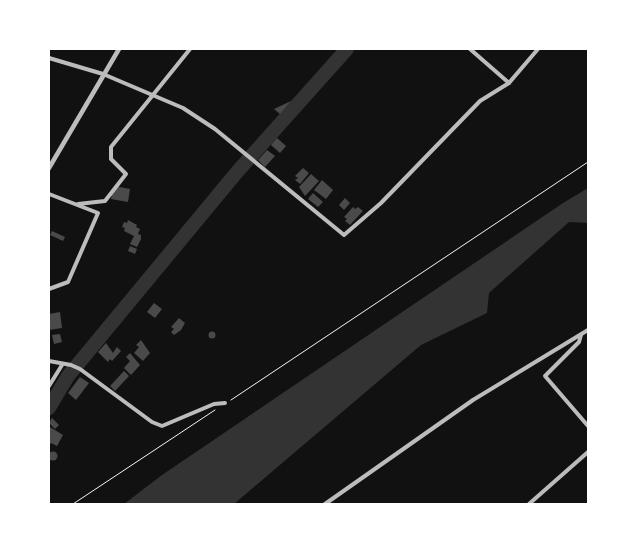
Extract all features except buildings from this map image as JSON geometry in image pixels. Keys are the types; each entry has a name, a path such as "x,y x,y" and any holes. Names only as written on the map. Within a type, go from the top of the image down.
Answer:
{"street":[{"path":"49,168 118,49"},
{"path":"78,204 105,201 126,174 112,159 111,147 190,49"},
{"path":"470,49 509,83"},
{"path":"49,58 103,74 182,108 214,129 344,236 381,203 480,101 509,83 538,49"},
{"path":"49,194 98,213 68,282 49,289"},
{"path":"325,504 465,406 588,330"},
{"path":"581,335 579,342 545,376 588,426"},
{"path":"49,361 62,365 71,365 80,369 152,422 162,426 214,404 225,403"},
{"path":"49,386 62,365"},
{"path":"529,504 588,452"}],"path":[{"path":"73,504 588,162"}],"shaded area":[{"path":"588,188 588,223 569,222 489,293 487,313 421,345 234,504 124,504 162,475 563,203"}],"waterway":[{"path":"49,408 68,376 237,172 347,49"}]}
